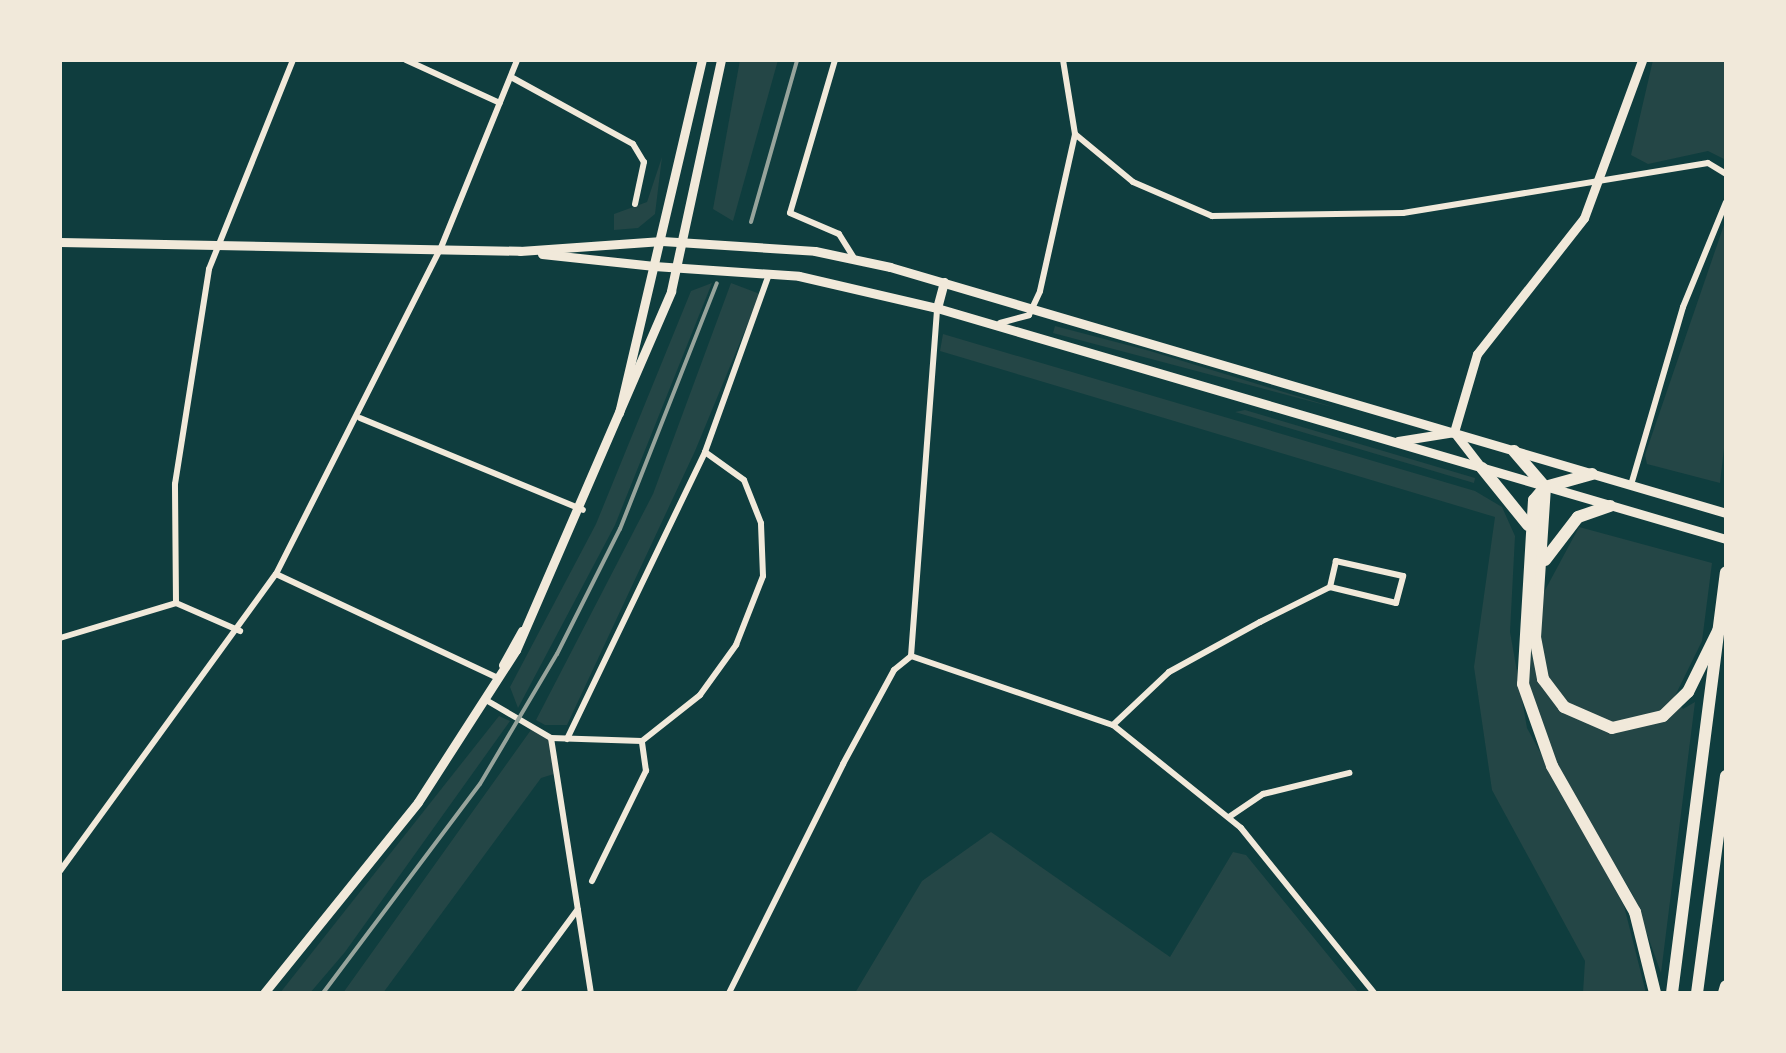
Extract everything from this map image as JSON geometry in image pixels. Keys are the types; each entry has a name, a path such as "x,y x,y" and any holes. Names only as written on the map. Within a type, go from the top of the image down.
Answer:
{"highway":[{"path":"1514,450 1545,487 1542,679 1564,707 1594,724 1629,728 1677,706 1719,629"},
{"path":"1482,468 1529,527"},
{"path":"1545,487 1592,474"},
{"path":"1545,487 1529,527 1519,633 1529,711 1635,912 1655,993"},
{"path":"1542,566 1567,527 1610,506"},
{"path":"1672,993 1726,572"},
{"path":"1698,993 1726,776"}],"main road":[{"path":"609,449 662,241 702,60"},
{"path":"264,993 398,829 486,700 583,510 686,242 721,60"},
{"path":"1454,432 1477,354 1547,274 1603,178 1642,60"},
{"path":"60,242 520,251 662,241 766,246 854,258 1726,513"},
{"path":"520,251 654,266 763,272 937,308 1726,540"},
{"path":"937,308 944,282"},
{"path":"1393,442 1454,432"},
{"path":"1454,432 1482,468"}],"street":[{"path":"176,603 183,401 214,245 293,60"},
{"path":"406,60 500,103"},
{"path":"60,871 240,631 276,574 360,418 440,250 517,60"},
{"path":"834,60 790,213 843,237 854,258"},
{"path":"991,324 1035,309 1075,134 1063,60"},
{"path":"511,78 642,156 635,204"},
{"path":"1075,134 1134,182 1212,216 1403,213 1708,163 1726,174"},
{"path":"1630,485 1683,307 1726,202"},
{"path":"567,740 706,452 763,272"},
{"path":"729,993 851,748 912,656 937,308"},
{"path":"360,418 583,510"},
{"path":"486,700 552,738 642,741 710,683 763,576 751,492 706,452"},
{"path":"1112,725 1169,672 1330,587 1396,602 1402,576 1336,561 1330,587"},
{"path":"276,574 500,675"},
{"path":"60,638 176,603 240,631"},
{"path":"912,656 1112,725 1229,817 1374,993"},
{"path":"552,738 591,993"},
{"path":"592,882 646,770 642,741"},
{"path":"1229,817 1263,794 1349,772"},
{"path":"516,993 578,909"}],"shaded area":[{"path":"740,60 778,60 733,221 713,209"},
{"path":"1653,60 1726,60 1726,160 1708,151 1648,164 1631,155"},
{"path":"662,157 655,214 638,228 614,230 614,214 647,202"},
{"path":"1726,219 1726,431 1720,483 1647,464 1645,455"},
{"path":"712,283 615,525 518,708 510,687 596,524 691,291"},
{"path":"731,283 760,294 695,451 567,725 545,725 536,720 653,494"},
{"path":"1055,326 1150,351 1336,408 1053,333"},
{"path":"943,334 1475,491 1502,507 1515,536 1510,632 1527,728 1624,906 1646,993 1583,993 1585,961 1492,790 1474,667 1495,517 940,351"},
{"path":"1245,410 1475,478 1474,483 1235,412"},
{"path":"1539,512 1543,594 1579,527 1712,563 1702,641 1674,698 1683,709 1695,702 1661,973 1633,895 1558,770 1526,680"},
{"path":"499,716 510,721 345,952 310,993 280,993"},
{"path":"533,727 551,738 557,773 541,778 383,993 343,993"},
{"path":"991,832 1170,957 1233,852 1246,855 1359,993 855,993 922,881"}],"railway":[{"path":"751,222 797,60"},
{"path":"323,993 480,784 557,654 620,529 717,283"}]}
